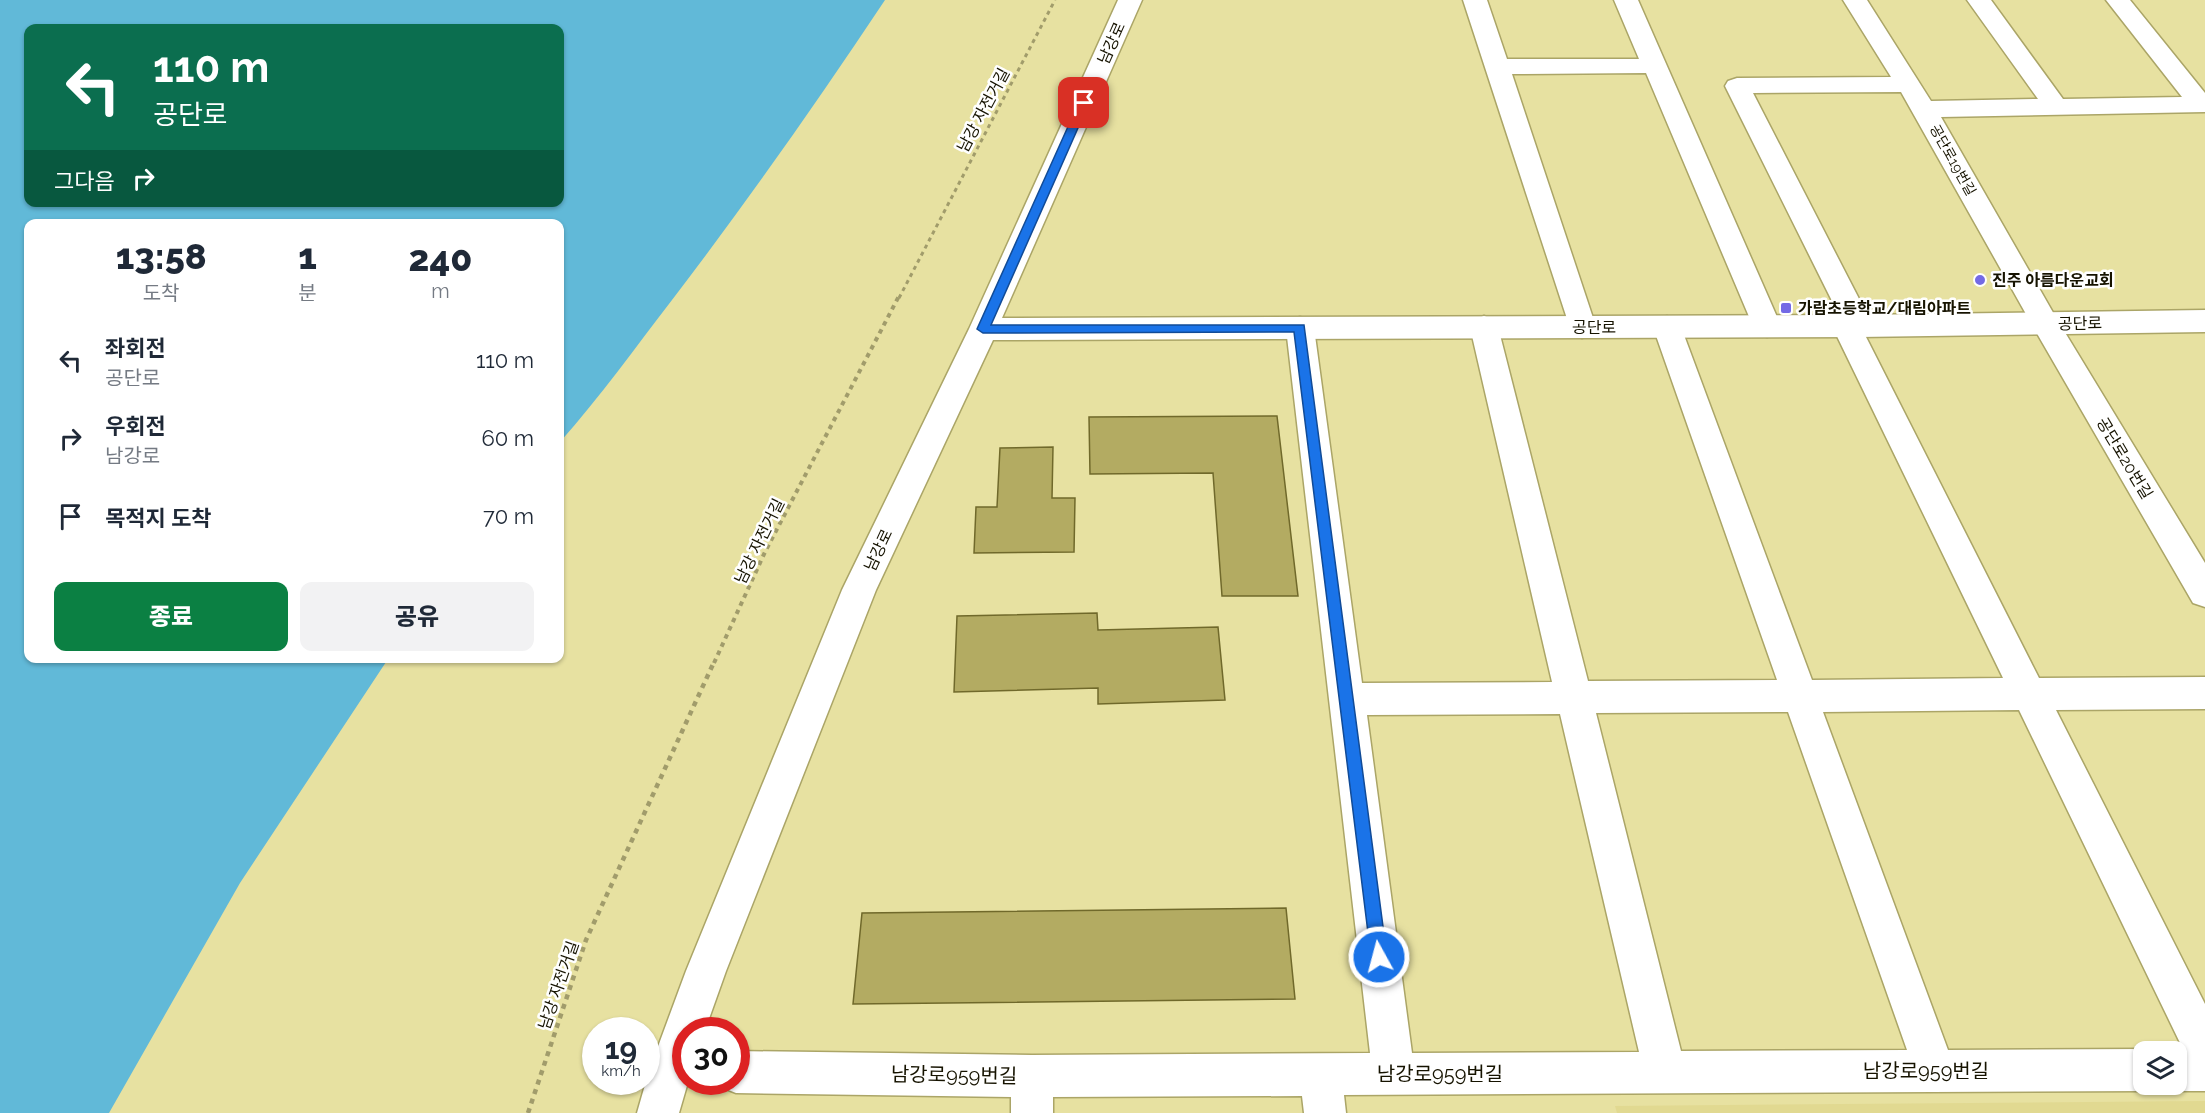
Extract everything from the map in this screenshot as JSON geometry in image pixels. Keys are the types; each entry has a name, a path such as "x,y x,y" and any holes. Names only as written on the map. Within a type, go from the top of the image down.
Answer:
{"street":[{"name":"남강로","path":"693,1017 706,970 859,590 983,329 1130,0"},
{"path":"1475,0 1582,327"},
{"path":"1626,0 1767,326"},
{"name":"공단로19번길","path":"1855,0 1924,109 2045,323"},
{"path":"1980,0 2056,107"},
{"path":"2118,0 2203,104"},
{"path":"1497,67 1654,66"},
{"path":"1908,84 1737,86 2029,694 2205,1048"},
{"path":"1924,109 2203,104"},
{"name":"공단로","path":"983,329 1852,326 2205,321"},
{"name":"공단로20번길","path":"2045,323 2205,593"},
{"path":"1484,327 1665,1073"},
{"path":"1667,327 1935,1071"},
{"path":"1300,328 1394,1074"},
{"path":"1347,699 2205,693"},
{"name":"남강로959번길","path":"750,1073 1032,1094 1323,1094 1394,1074 2133,1070"},
{"path":"2187,1070 2205,1070"},
{"name":"남강로","path":"658,1113 672,1082"}],"path":[{"name":"남강 자전거길","path":"528,1113 586,940 765,552 1055,0"}],"shaded area":[{"path":"2205,1101 2205,1113 1617,1113 1615,1106"}],"water":[{"path":"0,0 885,0 727,226 617,372 564,437 564,219 24,219 24,663 385,663 240,883 109,1113 0,1113"}],"building":[{"path":"1277,416 1298,596 1222,596 1213,473 1090,474 1089,417"},
{"path":"1053,447 1052,498 1075,498 1074,552 974,553 976,507 997,507 1000,448"},
{"path":"1097,613 1098,630 1218,627 1225,700 1098,704 1098,688 954,692 957,616"},
{"path":"1286,908 1295,999 853,1004 862,913"}],"place":[{"name":"진주 아름다운교회","path":"1980,280"},
{"name":"가람초등학교/대림아파트","path":"1786,308"}],"route":[{"path":"1084,103 983,329 1300,328 1379,957"}]}
